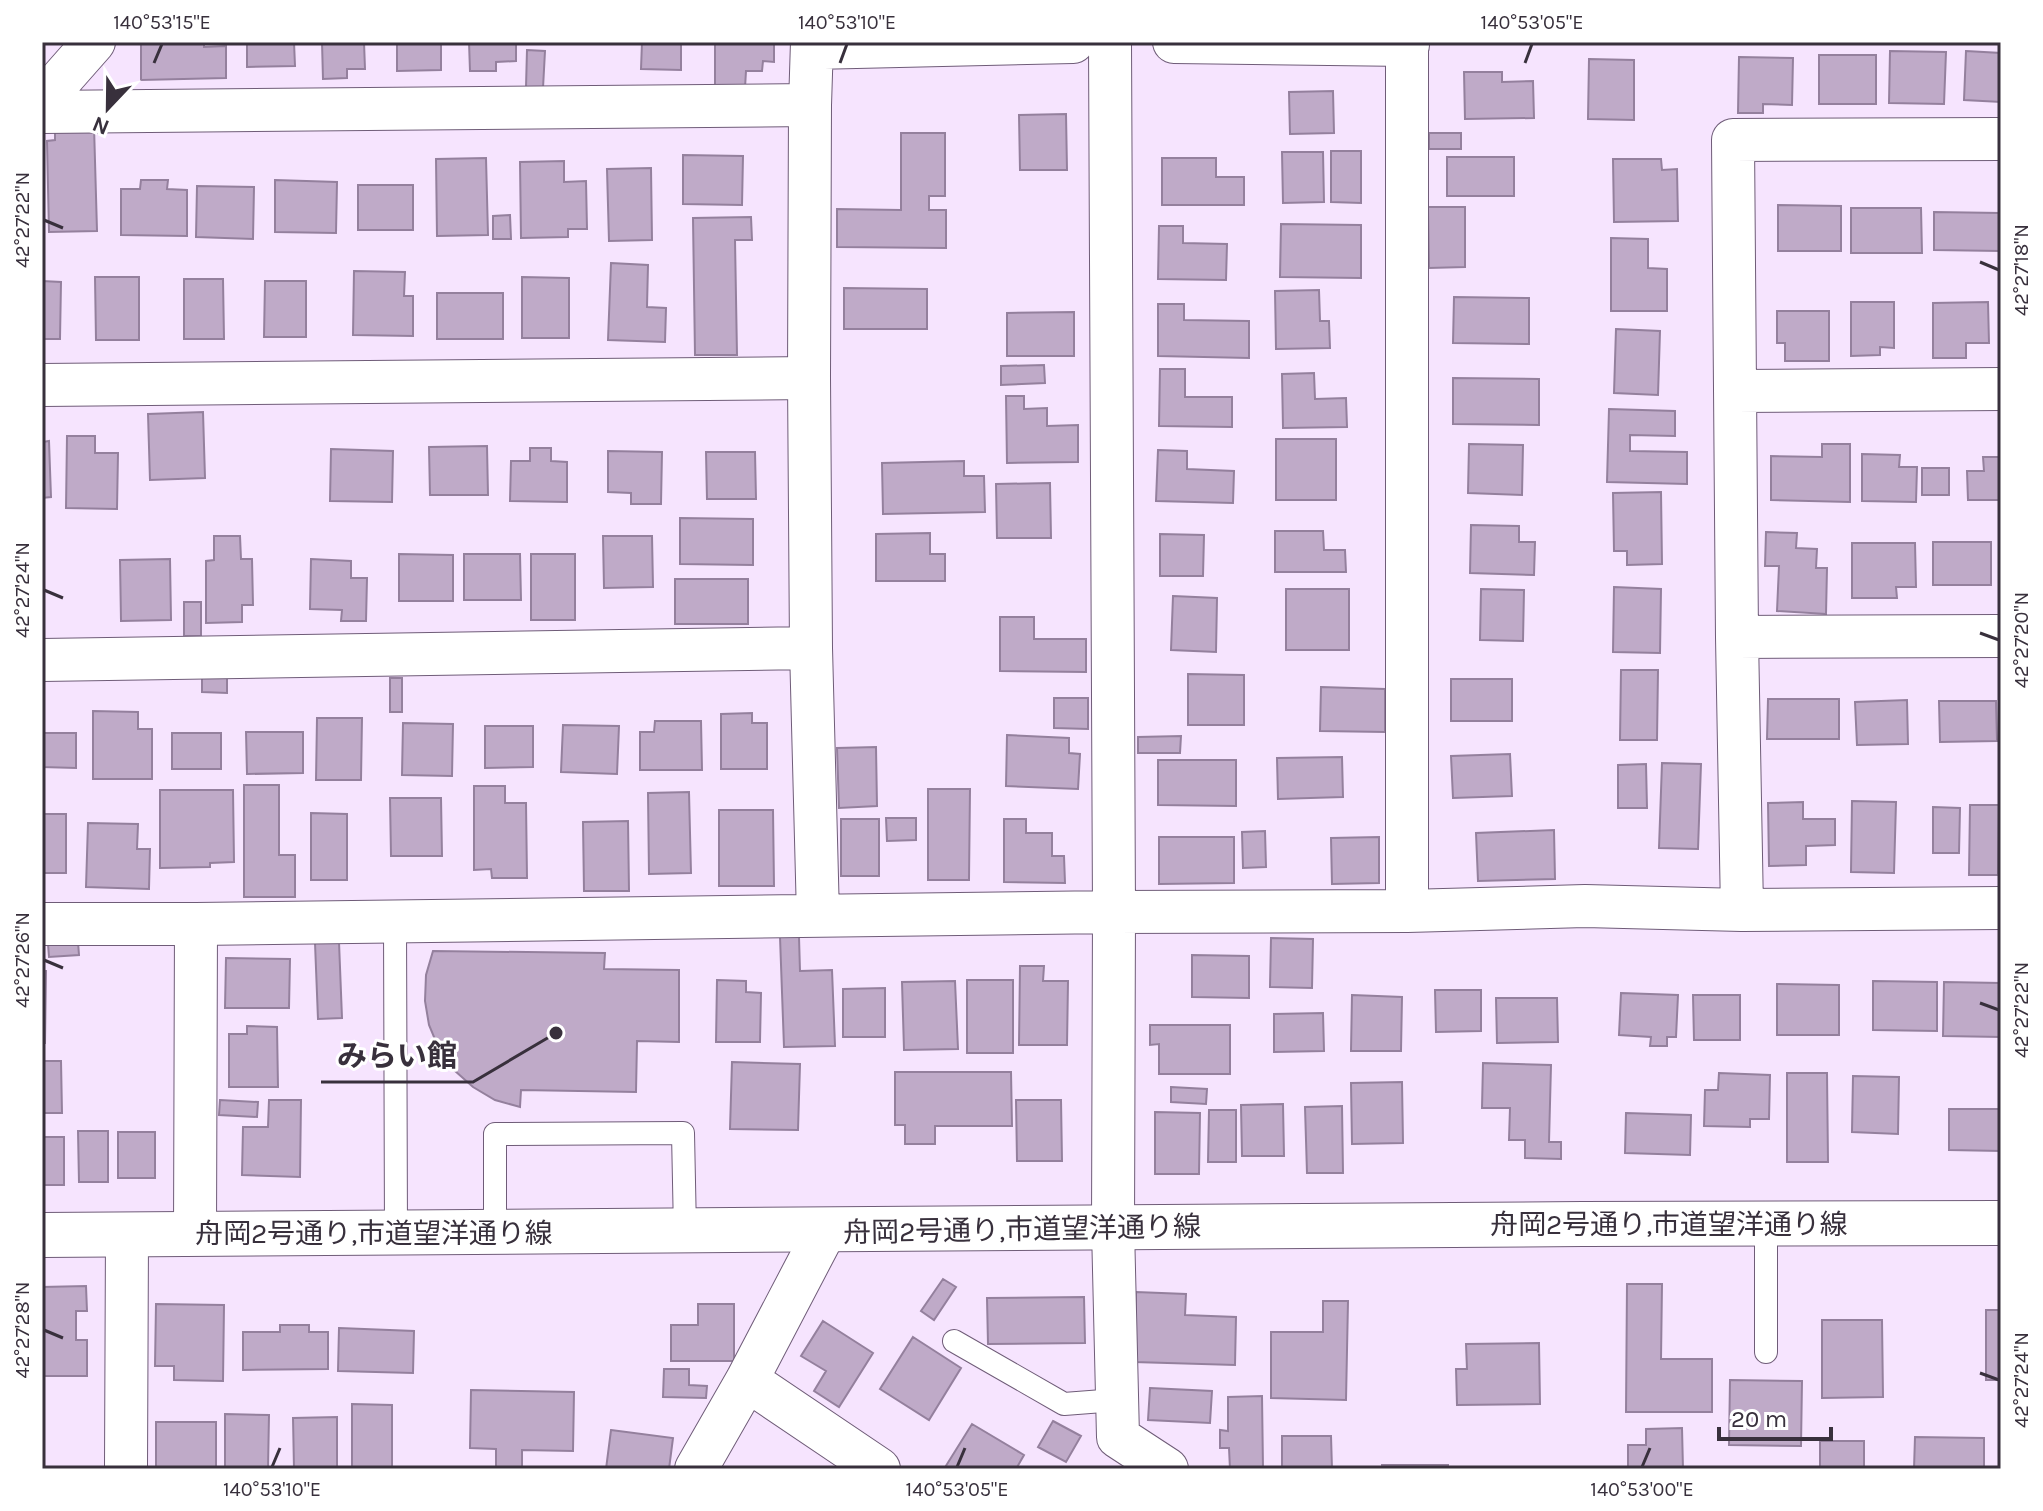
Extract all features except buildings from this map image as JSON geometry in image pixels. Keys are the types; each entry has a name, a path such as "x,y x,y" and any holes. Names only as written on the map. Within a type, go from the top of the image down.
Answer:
{"street":[{"path":"42,101 94,42"},
{"path":"818,916 811,648 809,378 812,45 1073,42"},
{"path":"1110,42 1116,1400 1118,1437 1167,1469"},
{"path":"1174,42 1408,44 1407,911"},
{"path":"42,112 810,105"},
{"path":"1742,910 1733,140 2001,139"},
{"path":"42,385 809,378"},
{"path":"1736,391 2001,389"},
{"path":"1737,637 2001,636"},
{"path":"42,660 811,648"},
{"path":"42,924 1407,911 1585,906 1742,910 2001,908"},
{"path":"195,1234 196,924"},
{"name":"舟岡2号通り,市道望洋通り線","path":"42,1235 2001,1223"},
{"path":"696,1469 747,1380 825,1231"},
{"path":"126,1469 127,1235"},
{"path":"747,1380 879,1469"}],"lane":[{"path":"395,922 396,1233"},
{"path":"495,1232 495,1134 605,1133 683,1133 685,1231"},
{"path":"1766,1224 1766,1352"},
{"path":"954,1341 1064,1404 1116,1400"}],"place":[{"name":"みらい館","path":"556,1033"}]}
